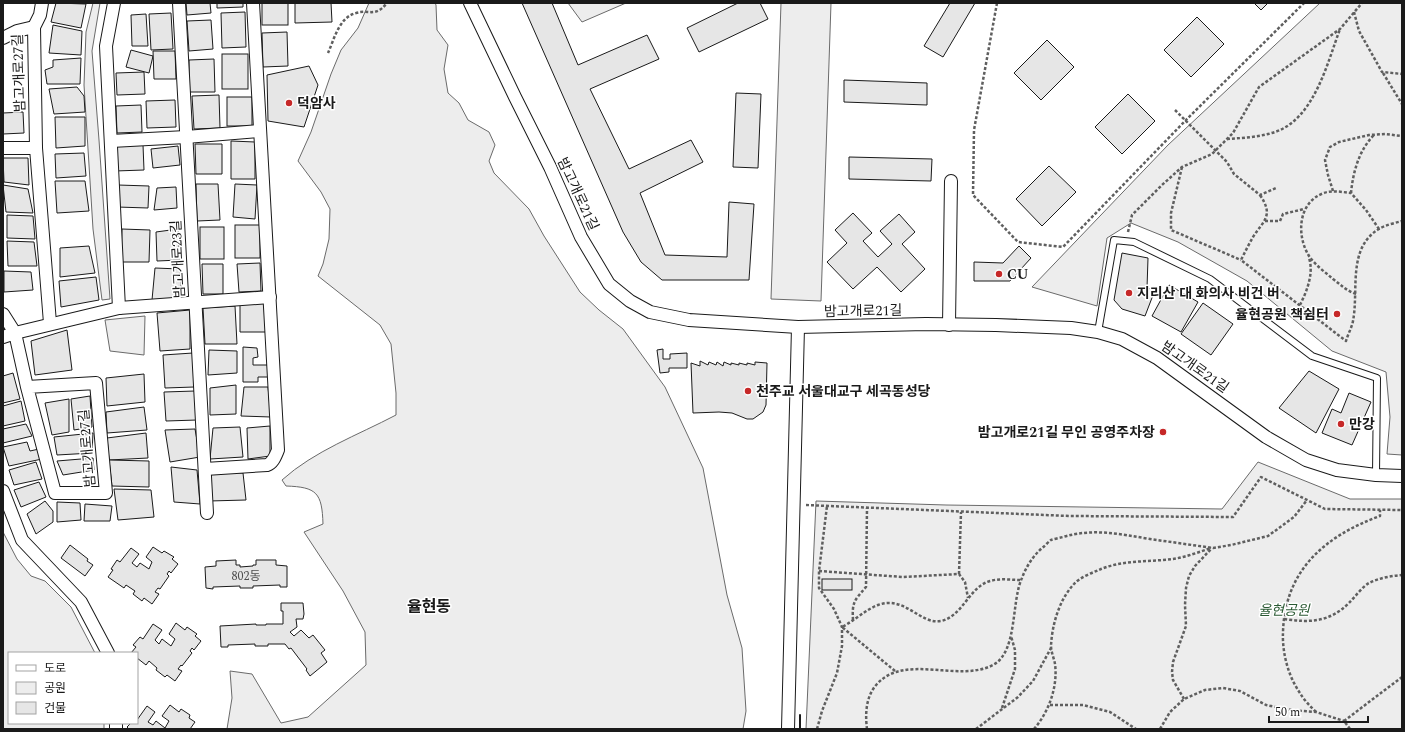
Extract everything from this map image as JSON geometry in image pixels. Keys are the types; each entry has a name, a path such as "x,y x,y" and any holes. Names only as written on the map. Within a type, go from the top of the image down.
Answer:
{"street":[{"path":"34,27 40,15 42,3"},
{"path":"114,3 106,46 119,308"},
{"name":"밤고개로23길","path":"179,3 205,469 206,513"},
{"path":"205,469 267,465 270,464 275,458 278,450 253,3"},
{"name":"밤고개로21길","path":"470,3 550,167 581,238 609,284 630,301 650,312 689,320 798,327 949,325 1071,328 1098,332 1122,339 1157,358 1266,436 1306,460 1337,470 1376,475 1402,476"},
{"name":"밤고개로27길","path":"3,38 17,31 34,27 36,148 50,323"},
{"path":"111,141 260,131"},
{"path":"3,148 36,148"},
{"path":"949,325 951,181"},
{"path":"3,337 50,323 119,308 270,297"},
{"name":"밤고개로27길","path":"3,314 15,333 27,387 55,493 106,493 96,383 27,387"},
{"path":"788,729 798,327"},
{"path":"3,491 22,540 81,602 107,652"}],"lane":[{"path":"1098,332 1114,240 1134,242 1210,279 1312,356 1377,378 1376,475"}],"path":[{"path":"328,53 340,26 346,18 355,12 372,12 382,9 387,3"},
{"path":"997,3 974,130 973,194 1018,242 1063,247 1186,120 1304,3"},
{"path":"1127,241 1132,215 1182,167 1212,154 1233,133 1259,87 1340,29 1362,3"},
{"path":"1354,12 1359,31 1402,104"},
{"path":"1227,139 1255,137 1276,132 1290,125 1303,114 1314,96 1340,29"},
{"path":"1382,72 1402,74"},
{"path":"1175,110 1215,151 1228,162 1234,174 1260,195 1267,205 1266,221 1254,236 1241,260"},
{"path":"1334,191 1328,175 1325,160 1330,147 1339,142 1353,138 1385,134 1402,136"},
{"path":"1351,193 1353,175 1357,163 1368,141 1374,135"},
{"path":"1182,167 1171,213 1171,230 1241,260 1346,341 1353,322 1357,260 1361,247 1367,238 1379,229 1402,220"},
{"path":"1260,195 1276,188"},
{"path":"1300,305 1306,293 1312,266 1303,241 1301,223 1304,209 1312,200 1323,193 1334,191 1351,193 1366,210 1379,229"},
{"path":"1266,221 1280,221 1283,214 1304,209"},
{"path":"1309,255 1325,272 1349,292 1356,294"},
{"path":"793,505 1069,516 1233,517 1261,477 1325,509 1402,510"},
{"path":"1034,729 1041,721 1050,704 1055,680 1055,665 1051,648 1053,628 1062,602 1074,583 1102,569 1132,562 1176,558 1268,536 1294,517 1307,500"},
{"path":"817,729 822,711 837,673 842,646 842,628 834,608 819,588 819,571 827,506"},
{"path":"853,621 852,606 866,587 867,508"},
{"path":"1316,712 1299,693 1293,682 1284,655 1284,619 1289,594 1297,578 1314,556 1330,542 1354,527 1380,516 1380,510"},
{"path":"961,512 959,574 965,582 968,598"},
{"path":"867,729 866,707 872,689 882,678 895,671 909,669 952,672 980,670 995,664 1005,652 1011,634 1014,610 1021,580 1034,555 1051,540 1076,533 1100,531 1213,548"},
{"path":"1184,699 1173,680 1172,672 1173,662 1186,626 1186,588 1189,576 1195,566 1213,548"},
{"path":"819,571 903,577 959,574"},
{"path":"1284,619 1301,621 1316,621 1322,619 1343,609 1368,583 1385,577 1402,575"},
{"path":"842,628 864,612 879,604 892,603 903,605 930,620 941,621 958,612 968,598 978,588 989,581 1021,580"},
{"path":"842,628 895,671"},
{"path":"1001,709 1015,669 1015,650 1011,634"},
{"path":"976,729 1018,697 1033,681 1051,648"},
{"path":"1344,721 1402,677"},
{"path":"1160,729 1170,712 1184,699 1205,690 1223,688 1240,692 1266,705 1291,710 1316,712 1344,721 1350,729"},
{"path":"1050,704 1083,705 1110,712 1136,729"}],"green space":[{"path":"93,3 100,3 92,51 110,299 102,300 93,229 84,85 86,32"},
{"path":"369,3 435,3 437,30 448,45 444,69 448,93 459,103 468,120 489,132 495,145 489,161 494,173 529,209 544,236 580,292 599,310 623,329 665,387 703,468 727,595 742,648 746,711 743,729 227,729 232,698 230,671 252,674 281,723 308,717 366,665 365,632 343,591 304,532 323,524 319,499 311,490 286,486 282,480 308,460 322,452 396,415 396,393 391,344 380,325 318,276 323,264 329,239 330,209 321,192 298,161 311,132 341,50 358,28"},
{"path":"568,3 626,3 582,22"},
{"path":"781,3 831,3 821,301 771,299"},
{"path":"1320,3 1402,3 1402,455 1387,454 1390,417 1386,372 1332,351 1247,281 1178,242 1131,223 1107,238 1097,306 1032,287 1168,145"},
{"path":"145,316 144,355 110,351 105,320"},
{"name":"율현공원","path":"1258,462 1350,499 1402,499 1402,729 806,729 816,501 946,505 1222,509"},
{"path":"3,532 17,559 31,576 45,581 71,607 94,652 8,652 8,724 104,724 104,729 3,729"}],"building":[{"path":"56,3 86,4 81,28 51,22"},
{"path":"186,3 210,3 211,13 187,15"},
{"path":"217,3 243,3 243,7 217,8"},
{"path":"262,3 288,3 288,25 262,25"},
{"path":"295,3 331,3 332,22 295,23"},
{"path":"522,3 552,3 578,65 647,35 659,59 590,89 629,169 691,140 703,162 640,193 665,255 727,257 729,202 754,204 749,280 662,280 641,262 623,232"},
{"path":"738,3 760,3 768,19 699,52 687,28"},
{"path":"950,3 975,3 943,57 924,46"},
{"path":"1254,3 1268,3 1261,10"},
{"path":"245,12 246,47 222,48 221,13"},
{"path":"171,13 173,49 151,50 149,14"},
{"path":"146,14 148,46 132,46 131,15"},
{"path":"1197,17 1224,44 1191,77 1164,50"},
{"path":"211,20 213,49 189,51 187,21"},
{"path":"53,25 82,31 81,55 49,53"},
{"path":"287,32 288,66 263,67 262,33"},
{"path":"1047,40 1074,67 1041,100 1014,73"},
{"path":"131,50 153,56 149,73 126,67"},
{"path":"153,51 175,51 176,79 154,79"},
{"path":"222,54 248,54 248,89 222,89"},
{"path":"81,58 80,84 47,84 45,70 53,67 53,60"},
{"path":"214,59 215,92 189,92 189,60"},
{"name":"덕암사","path":"309,66 318,85 304,127 268,121 267,75"},
{"path":"144,72 145,94 117,95 116,73"},
{"path":"844,80 927,83 927,105 844,102"},
{"path":"77,87 84,96 85,112 54,114 49,89"},
{"path":"736,93 761,94 758,168 733,167"},
{"path":"1128,94 1155,121 1122,154 1095,127"},
{"path":"219,95 220,128 194,129 192,96"},
{"path":"227,97 252,97 252,126 227,126"},
{"path":"175,100 176,127 147,128 146,101"},
{"path":"141,105 142,132 117,133 116,106"},
{"path":"23,112 24,133 3,134 3,113"},
{"path":"55,117 85,117 85,146 56,148"},
{"path":"231,141 255,142 255,179 231,179"},
{"path":"195,144 222,144 222,174 196,174"},
{"path":"143,145 144,170 115,171 114,146"},
{"path":"178,146 180,165 153,168 151,149"},
{"path":"84,153 86,176 56,178 55,154"},
{"path":"849,157 932,159 931,181 849,179"},
{"path":"3,158 28,158 29,185 4,182"},
{"path":"1049,166 1076,192 1042,226 1016,199"},
{"path":"55,181 85,181 89,211 57,213"},
{"path":"196,184 218,184 220,220 197,221"},
{"path":"235,184 257,185 255,219 233,217"},
{"path":"3,185 28,189 33,213 6,212"},
{"path":"118,185 149,186 148,208 117,207"},
{"path":"176,187 177,208 154,210 157,188"},
{"path":"853,213 872,233 863,241 878,257 892,244 880,231 899,214 915,232 902,244 925,269 901,292 877,267 853,289 827,262 847,243 835,230"},
{"path":"7,215 33,216 35,239 7,238"},
{"path":"235,225 260,225 260,258 235,258"},
{"path":"200,227 224,227 224,259 200,259"},
{"path":"122,229 150,230 149,262 121,262"},
{"path":"178,229 180,260 157,261 156,232"},
{"path":"7,241 34,242 37,266 8,266"},
{"path":"89,246 95,273 60,277 60,248"},
{"path":"1019,246 1031,258 1010,281 974,281 974,262 1003,263"},
{"path":"1122,253 1148,258 1147,288 1155,290 1145,316 1122,309 1114,300"},
{"path":"260,263 261,291 239,292 237,264"},
{"path":"202,264 223,264 223,294 203,294"},
{"path":"155,268 180,269 182,298 152,300"},
{"path":"4,271 31,272 33,290 4,292"},
{"path":"96,277 99,300 61,307 59,281"},
{"path":"1169,285 1198,302 1181,332 1152,316"},
{"path":"266,302 266,332 240,332 240,305"},
{"path":"1203,303 1233,324 1211,355 1181,334"},
{"path":"235,306 237,344 205,344 203,308"},
{"path":"190,310 190,349 160,351 157,313"},
{"path":"67,330 72,370 35,375 31,341"},
{"path":"243,347 257,348 258,357 253,358 253,365 269,365 270,377 258,377 258,382 243,382"},
{"path":"663,349 663,359 670,359 670,354 687,353 687,368 669,368 669,372 660,373 657,350"},
{"path":"209,350 237,351 237,373 208,375"},
{"path":"193,353 194,387 165,388 163,355"},
{"path":"700,361 708,365 709,362 716,365 717,362 723,366 724,362 731,365 731,363 747,365 747,363 755,365 755,362 767,363 766,405 763,412 753,419 747,419 732,413 693,413 691,363 700,366"},
{"path":"1309,371 1339,389 1316,433 1279,408"},
{"path":"13,373 20,399 3,403 3,376"},
{"path":"144,374 145,402 107,406 106,378"},
{"path":"236,385 236,414 210,415 210,388"},
{"path":"244,387 268,387 271,417 241,416"},
{"path":"195,391 197,420 166,421 164,392"},
{"path":"1349,393 1371,402 1352,445 1322,433 1332,409 1341,413"},
{"path":"90,396 92,427 74,430 71,399"},
{"path":"69,399 69,432 52,435 45,403"},
{"path":"21,401 25,421 3,426 3,406"},
{"path":"144,407 147,430 107,433 106,412"},
{"path":"26,424 32,436 3,443 3,429"},
{"path":"270,426 270,456 248,459 247,428"},
{"path":"240,427 243,457 210,459 213,428"},
{"path":"195,429 200,457 170,462 165,430"},
{"path":"93,433 92,453 57,455 54,437"},
{"path":"146,433 148,458 109,460 107,438"},
{"path":"27,442 30,451 39,449 42,459 9,466 3,447"},
{"path":"93,458 94,470 63,475 57,461"},
{"path":"109,460 149,461 149,487 112,486"},
{"path":"36,462 42,479 14,485 9,470"},
{"path":"171,467 197,470 200,504 174,502"},
{"path":"211,471 243,473 246,500 209,501"},
{"path":"39,482 46,497 21,507 14,490"},
{"path":"114,489 151,490 154,517 118,520"},
{"path":"45,501 53,511 53,522 36,534 27,514"},
{"path":"57,502 80,503 81,520 57,522"},
{"path":"85,504 112,506 110,521 84,521"},
{"path":"70,545 88,559 87,561 93,565 85,576 61,558"},
{"path":"153,547 162,553 164,551 174,557 172,559 178,564 171,573 169,571 167,574 169,576 160,589 158,588 155,592 159,594 152,604 144,598 142,601 133,594 135,591 126,585 124,588 108,577 117,560 120,562 131,548 139,554 132,563 137,567 140,563 149,569 152,562 146,557"},
{"path":"236,560 236,565 240,565 240,567 256,565 256,560 276,560 276,565 287,566 287,587 280,587 280,585 253,586 253,588 240,588 240,586 213,587 213,589 206,588 205,567 216,566 216,561"},
{"path":"822,579 852,579 852,590 822,590"},
{"path":"281,603 303,603 303,619 296,619 297,627 290,632 294,636 301,630 309,638 313,635 325,650 321,653 327,662 310,676 306,670 307,669 291,648 289,649 285,644 268,644 268,646 255,646 255,644 228,645 228,647 221,647 220,626 283,624 283,611 281,611"},
{"path":"176,623 185,630 187,627 197,634 195,636 201,641 194,650 192,648 190,651 192,653 178,669 182,671 175,681 167,675 165,677 156,670 157,668 149,661 146,665 138,659 138,652 132,652 136,647 133,645 140,637 143,639 153,624 162,630 155,640 159,644 162,639 171,646 175,639 169,634"},
{"path":"170,705 179,712 181,709 190,715 189,718 195,722 190,729 129,729 127,727 130,724 138,724 138,719 147,706 155,712 148,722 153,725 156,721 165,728 169,721 162,716"}],"wall":[{"path":"800,715 800,729"}],"place":[{"name":"덕암사","path":"289,103"},
{"name":"CU","path":"999,274"},
{"name":"지리산 대 화의사 비건 버","path":"1129,293"},
{"name":"율현공원 책쉼터","path":"1337,314"},
{"name":"천주교 서울대교구 세곡동성당","path":"748,391"},
{"name":"만강","path":"1341,424"},
{"name":"밤고개로21길 무인 공영주차장","path":"1163,432"}],"district":[{"name":"율현동","path":"429,607"}]}
